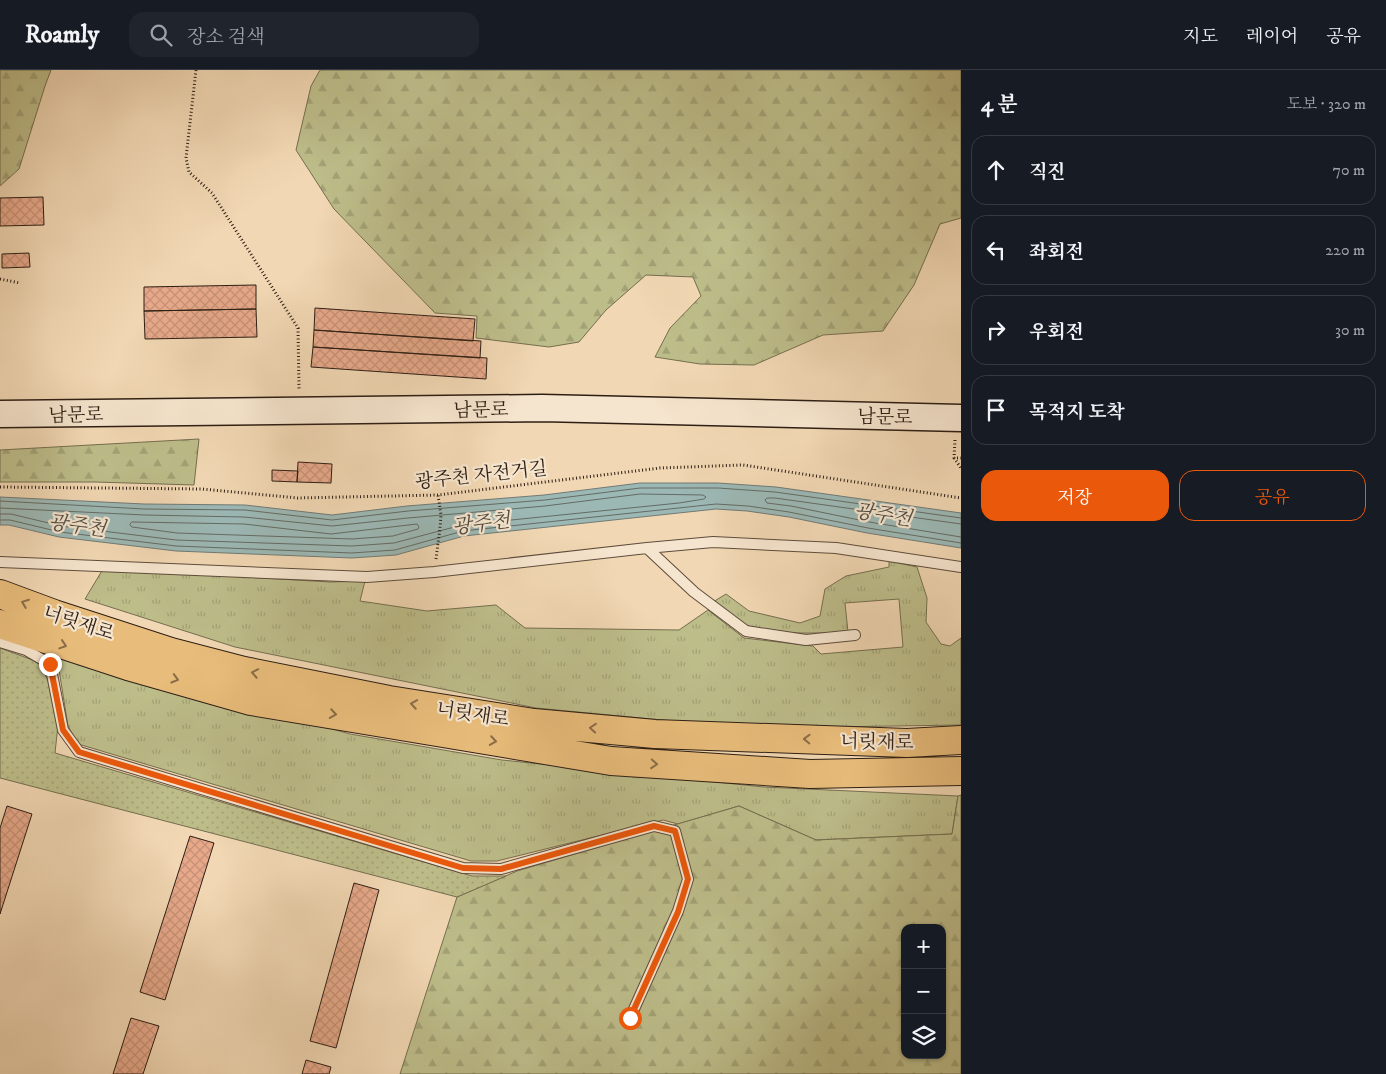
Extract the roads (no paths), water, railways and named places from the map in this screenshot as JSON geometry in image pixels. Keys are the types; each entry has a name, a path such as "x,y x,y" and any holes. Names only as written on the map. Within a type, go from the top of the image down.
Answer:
{"highway":[{"name":"너릿재로","path":"0,594 54,614 171,652 244,671 380,698 534,723 656,734 907,743 961,740"},
{"name":"너릿재로","path":"0,624 128,666 251,701 611,761 810,774 961,771"}],"street":[{"name":"남문로","path":"0,414 542,408 961,418"}],"lane":[{"path":"0,562 367,577 434,572 713,542 836,548 961,567"},
{"path":"647,548 694,592 746,631 806,640 855,635"},
{"path":"0,642 26,650 50,664 63,730 79,752 463,868 501,869 654,826 675,831 688,879 678,912 630,1018"}],"water":[{"name":"광주천","path":"640,483 718,483 776,487 961,513 961,548 867,533 789,517 716,509 464,536 396,555 352,558 176,551 59,537 9,525 0,525 0,497 144,504 245,505 332,515 407,506 544,495"}]}
